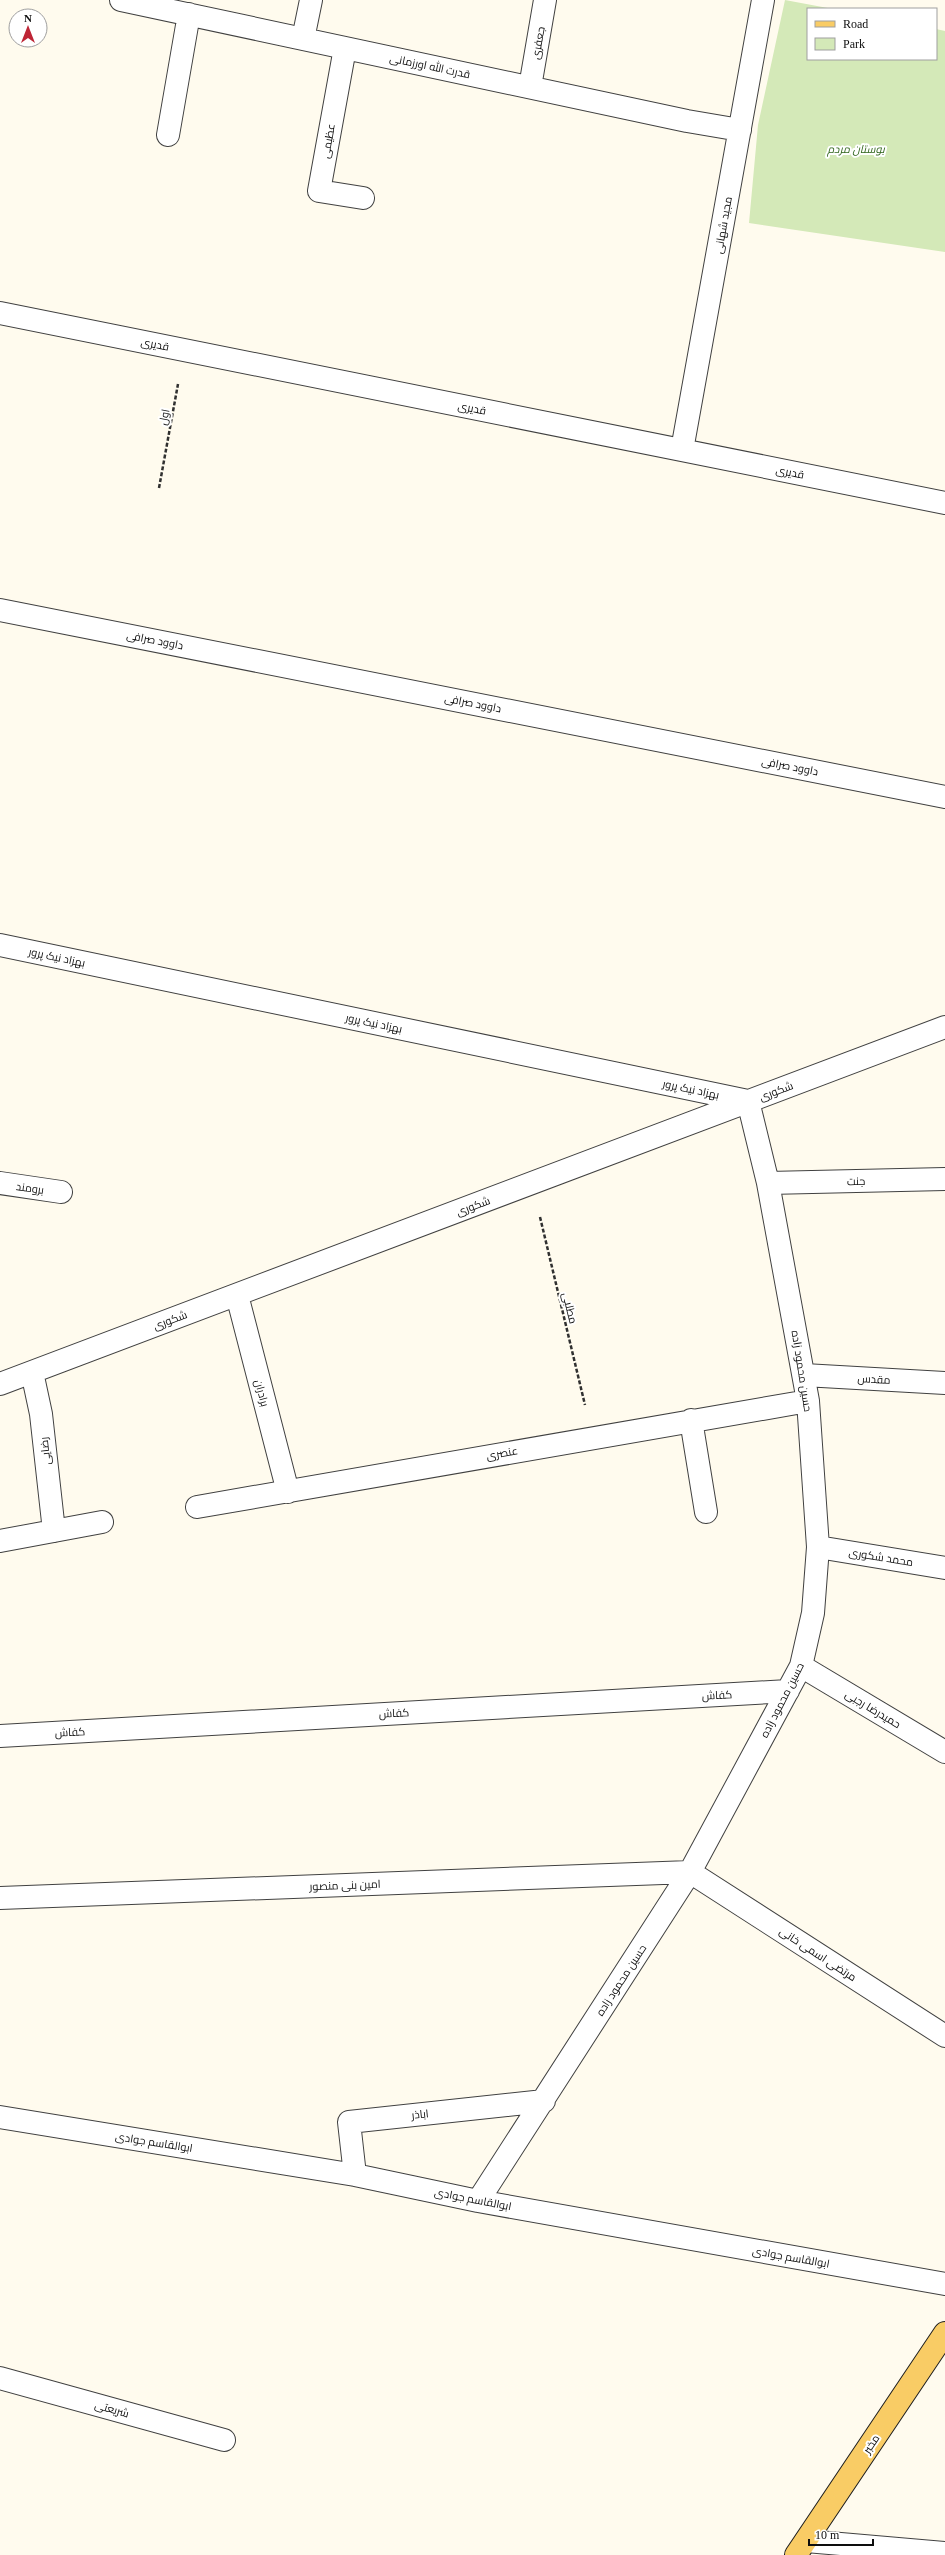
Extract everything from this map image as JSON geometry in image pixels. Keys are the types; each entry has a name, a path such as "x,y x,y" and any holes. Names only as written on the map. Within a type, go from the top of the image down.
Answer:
{"main road":[{"name":"مخبر","path":"801,2548 945,2333"}],"street":[{"name":"قدرت الله اورزمانی","path":"121,0 687,121 740,130"},
{"path":"303,38 312,0"},
{"name":"جعفری","path":"530,87 545,0"},
{"name":"مجید شهانی","path":"682,450 763,0"},
{"path":"168,135 189,14"},
{"name":"عظیمی","path":"345,48 319,191 363,198"},
{"name":"قدیری","path":"0,313 945,503"},
{"name":"داوود صرافی","path":"0,610 945,797"},
{"name":"بهزاد نیک پرور","path":"0,945 748,1101"},
{"name":"شکوری","path":"0,1384 945,1027"},
{"name":"حسین محمود زاده","path":"478,2201 544,2101 690,1872 801,1666 813,1613 818,1547 808,1401 768,1183 748,1101"},
{"name":"جنت","path":"768,1183 945,1179"},
{"name":"برومند","path":"0,1183 61,1192"},
{"name":"برادران","path":"237,1295 288,1492"},
{"name":"رضایی","path":"32,1372 41,1414 54,1531"},
{"name":"مقدس","path":"804,1375 945,1383"},
{"name":"عنصری","path":"197,1507 593,1437 808,1401"},
{"path":"691,1420 706,1512"},
{"path":"0,1541 102,1522"},
{"name":"محمد شکوری","path":"818,1547 945,1568"},
{"name":"حمیدرضا رجبی","path":"801,1666 945,1752"},
{"name":"کفاش","path":"0,1736 788,1691"},
{"name":"امین بنی منصور","path":"0,1898 690,1872"},
{"name":"مرتضی اسمی خانی","path":"690,1872 945,2036"},
{"name":"اباذر","path":"355,2175 349,2122 544,2101"},
{"name":"ابوالقاسم جوادی","path":"1,2120 355,2175 478,2201 945,2284"},
{"name":"شریعتی","path":"0,2378 224,2440"},
{"path":"801,2548 945,2553"}],"path":[{"name":"اول","path":"159,488 185,350"},
{"name":"مطلبی","path":"532,1183 593,1437"}],"green space":[{"name":"بوستان مردم","path":"785,0 828,8 807,8 807,60 937,60 937,29 945,31 945,252 749,223 758,125"}]}
